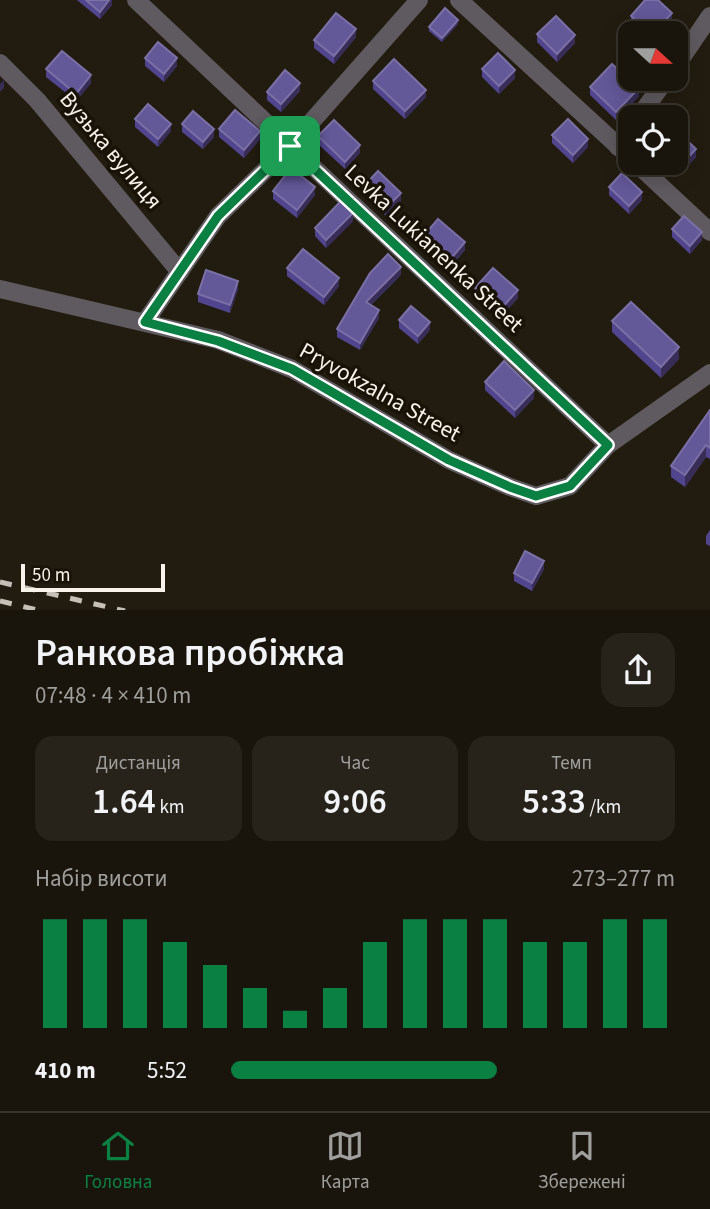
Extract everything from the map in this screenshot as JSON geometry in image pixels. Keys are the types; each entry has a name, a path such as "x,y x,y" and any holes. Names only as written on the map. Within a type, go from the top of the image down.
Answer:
{"street":[{"name":"Levka Lukianenka Street","path":"136,0 608,445"},
{"path":"145,322 218,216 290,146 419,0"},
{"path":"459,0 618,146"},
{"path":"688,48 710,16"},
{"name":"Вузька вулиця","path":"0,63 37,100 180,272"},
{"path":"649,175 710,232"},
{"name":"Pryvokzalna Street","path":"0,289 218,341 292,369 449,460 536,496 570,486 608,445"},
{"path":"608,445 710,373"}],"building":[{"path":"86,0 109,0 100,12"},
{"path":"645,0 658,0 672,13 665,21 636,21 631,16"},
{"path":"445,8 458,20 442,38 429,27"},
{"path":"336,13 356,29 334,56 314,40"},
{"path":"556,16 575,35 557,54 537,34"},
{"path":"158,42 177,58 164,74 145,58"},
{"path":"62,51 91,75 76,94 46,69"},
{"path":"498,53 515,70 499,86 482,69"},
{"path":"394,59 426,90 405,111 373,81"},
{"path":"612,64 618,69 618,91 636,91 623,105 618,105 616,112 590,87"},
{"path":"285,70 300,83 281,104 267,92"},
{"path":"148,104 171,124 158,139 135,119"},
{"path":"235,110 260,131 244,150 219,129"},
{"path":"193,111 214,129 203,142 182,124"},
{"path":"568,119 588,139 573,155 552,135"},
{"path":"334,120 360,145 345,162 318,136"},
{"path":"688,141 696,149 688,158"},
{"path":"291,168 315,187 297,210 273,191"},
{"path":"378,171 401,193 386,208 364,186"},
{"path":"620,175 624,175 642,192 629,206 609,187"},
{"path":"341,201 353,213 326,240 315,228"},
{"path":"684,216 702,232 690,246 672,229"},
{"path":"438,219 465,242 449,261 422,238"},
{"path":"303,249 339,278 324,297 287,268"},
{"path":"388,254 401,267 366,302 379,310 360,343 337,329 370,273"},
{"path":"493,268 518,290 500,310 475,288"},
{"path":"206,270 238,281 230,305 198,294"},
{"path":"631,302 679,347 661,367 612,321"},
{"path":"411,306 430,322 418,336 399,320"},
{"path":"504,361 534,390 515,410 485,382"},
{"path":"710,410 710,448 706,445 685,475 671,466"},
{"path":"525,551 544,561 532,583 514,573"}],"railway":[{"path":"0,582 121,610"},
{"path":"0,601 38,610"}],"route":[{"path":"290,146 608,445 570,486 558,492 536,496 510,487 449,460 292,369 218,341 145,322 218,216 290,146"}]}
